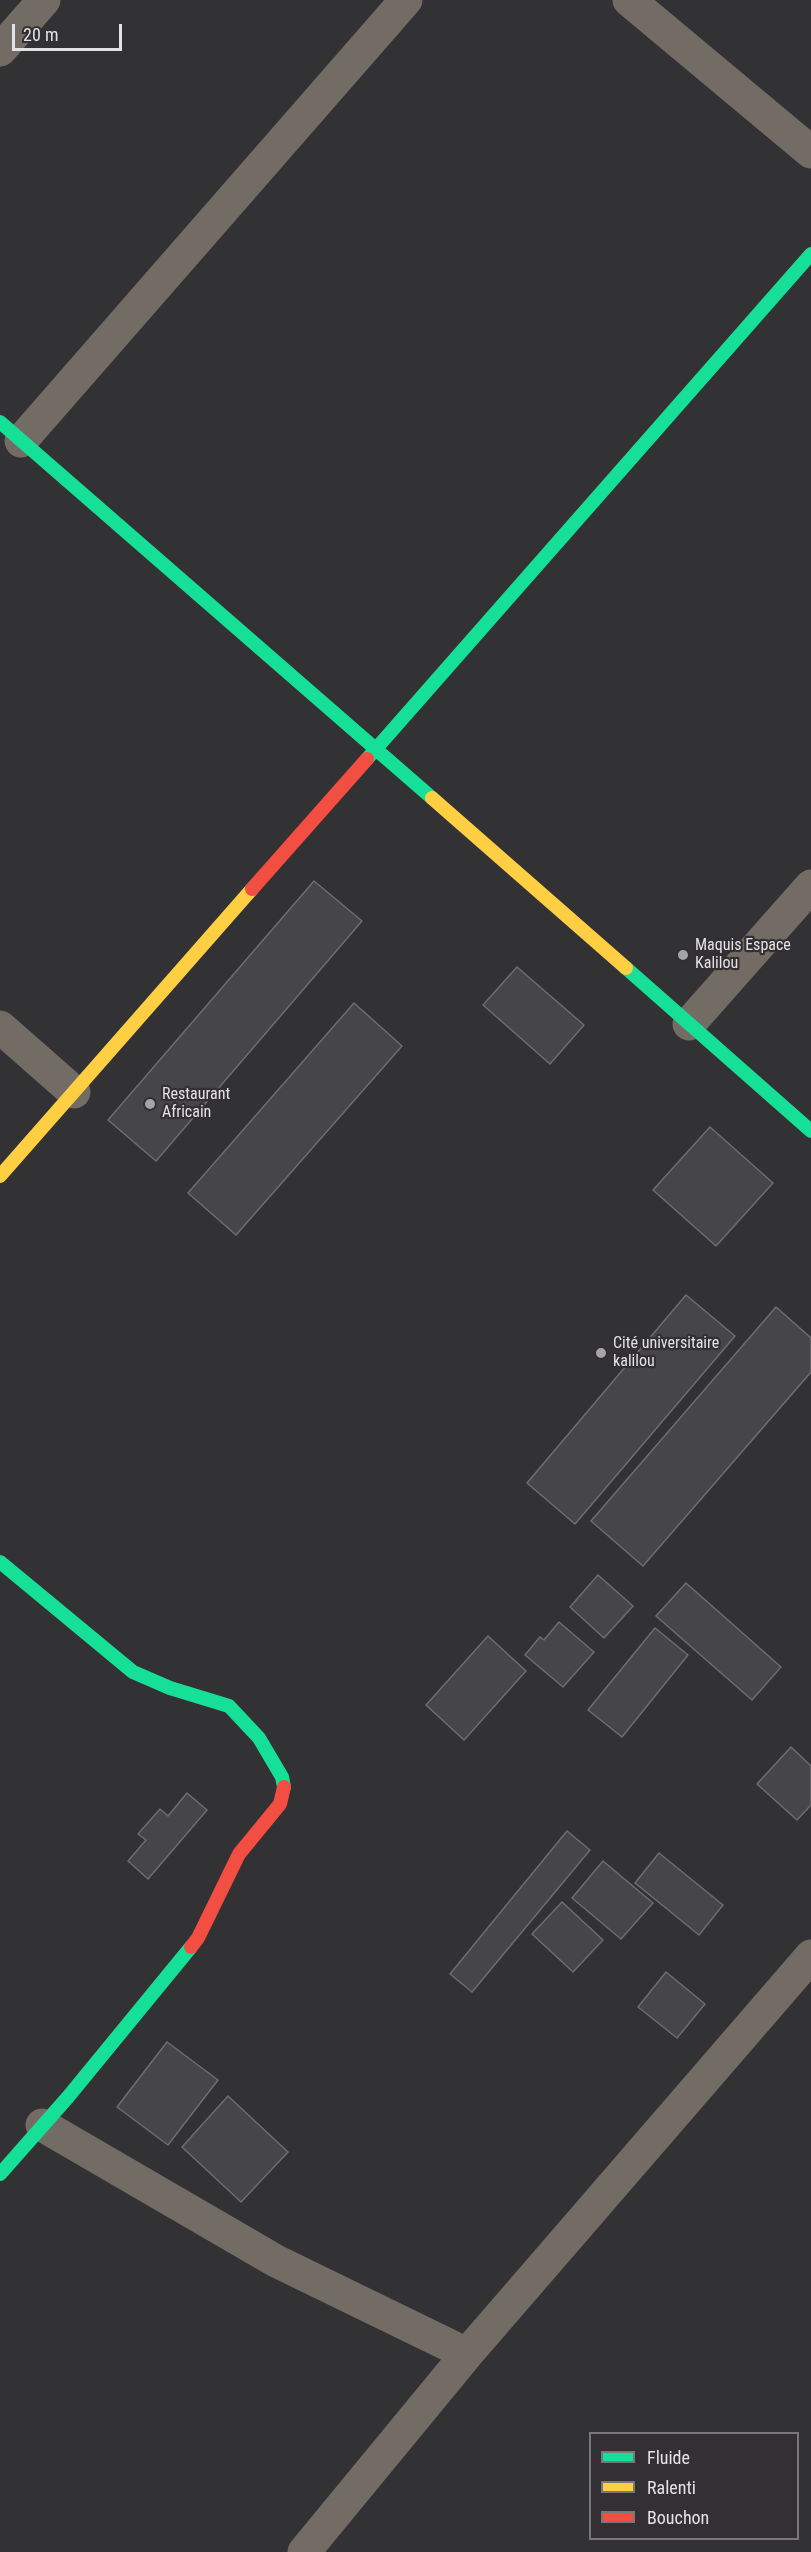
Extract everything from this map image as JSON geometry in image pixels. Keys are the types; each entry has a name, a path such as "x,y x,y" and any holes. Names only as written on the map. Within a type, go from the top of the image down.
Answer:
{"street":[{"path":"0,50 44,0"},
{"path":"405,0 11,431 375,747 811,1131"},
{"path":"629,0 811,152"},
{"path":"0,1176 811,254"},
{"path":"689,1024 811,886"},
{"path":"0,1027 74,1092"},
{"path":"0,1562 132,1672 170,1688 229,1706 259,1738 282,1777 284,1789 280,1804 240,1854 198,1938 0,2174"},
{"path":"304,2552 467,2354 811,1956"},
{"path":"42,2125 276,2261 467,2354"}],"building":[{"path":"314,881 362,921 156,1161 108,1120"},
{"path":"517,967 584,1025 550,1064 483,1005"},
{"path":"354,1003 402,1046 236,1235 188,1193"},
{"path":"710,1127 773,1183 716,1246 653,1190"},
{"path":"686,1295 735,1336 575,1524 527,1483"},
{"path":"776,1307 811,1338 811,1372 643,1566 591,1521"},
{"path":"598,1575 633,1606 604,1638 570,1607"},
{"path":"686,1583 781,1667 752,1700 656,1616"},
{"path":"559,1622 594,1652 563,1687 525,1655 540,1637 544,1640"},
{"path":"655,1628 688,1655 622,1737 588,1710"},
{"path":"488,1636 526,1671 464,1740 426,1705"},
{"path":"791,1747 811,1766 811,1805 797,1820 757,1784"},
{"path":"187,1793 207,1810 148,1879 128,1861 146,1840 138,1834 160,1809 168,1816"},
{"path":"567,1831 590,1850 472,1992 450,1974"},
{"path":"659,1853 723,1905 699,1935 635,1883"},
{"path":"603,1861 653,1903 621,1939 572,1898"},
{"path":"562,1902 603,1940 573,1972 532,1934"},
{"path":"666,1972 705,2004 677,2038 638,2007"},
{"path":"167,2042 218,2080 168,2145 117,2107"},
{"path":"228,2096 288,2152 241,2202 182,2147"}],"traffic: fast":[{"path":"367,759 811,254"},
{"path":"0,422 432,798"},
{"path":"626,968 811,1131"},
{"path":"0,1562 133,1672 170,1688 229,1706 259,1738 282,1777 284,1787"},
{"path":"0,2174 68,2097 191,1947"}],"traffic: slow":[{"path":"432,798 626,968"},
{"path":"0,1176 252,889"}],"traffic: jam":[{"path":"252,889 367,759"},
{"path":"191,1947 198,1938 239,1854 280,1804 284,1787"}],"place":[{"name":"Maquis Espace Kalilou","path":"683,955"},
{"name":"Restaurant Africain","path":"150,1104"},
{"name":"Cité universitaire kalilou","path":"601,1353"}]}
